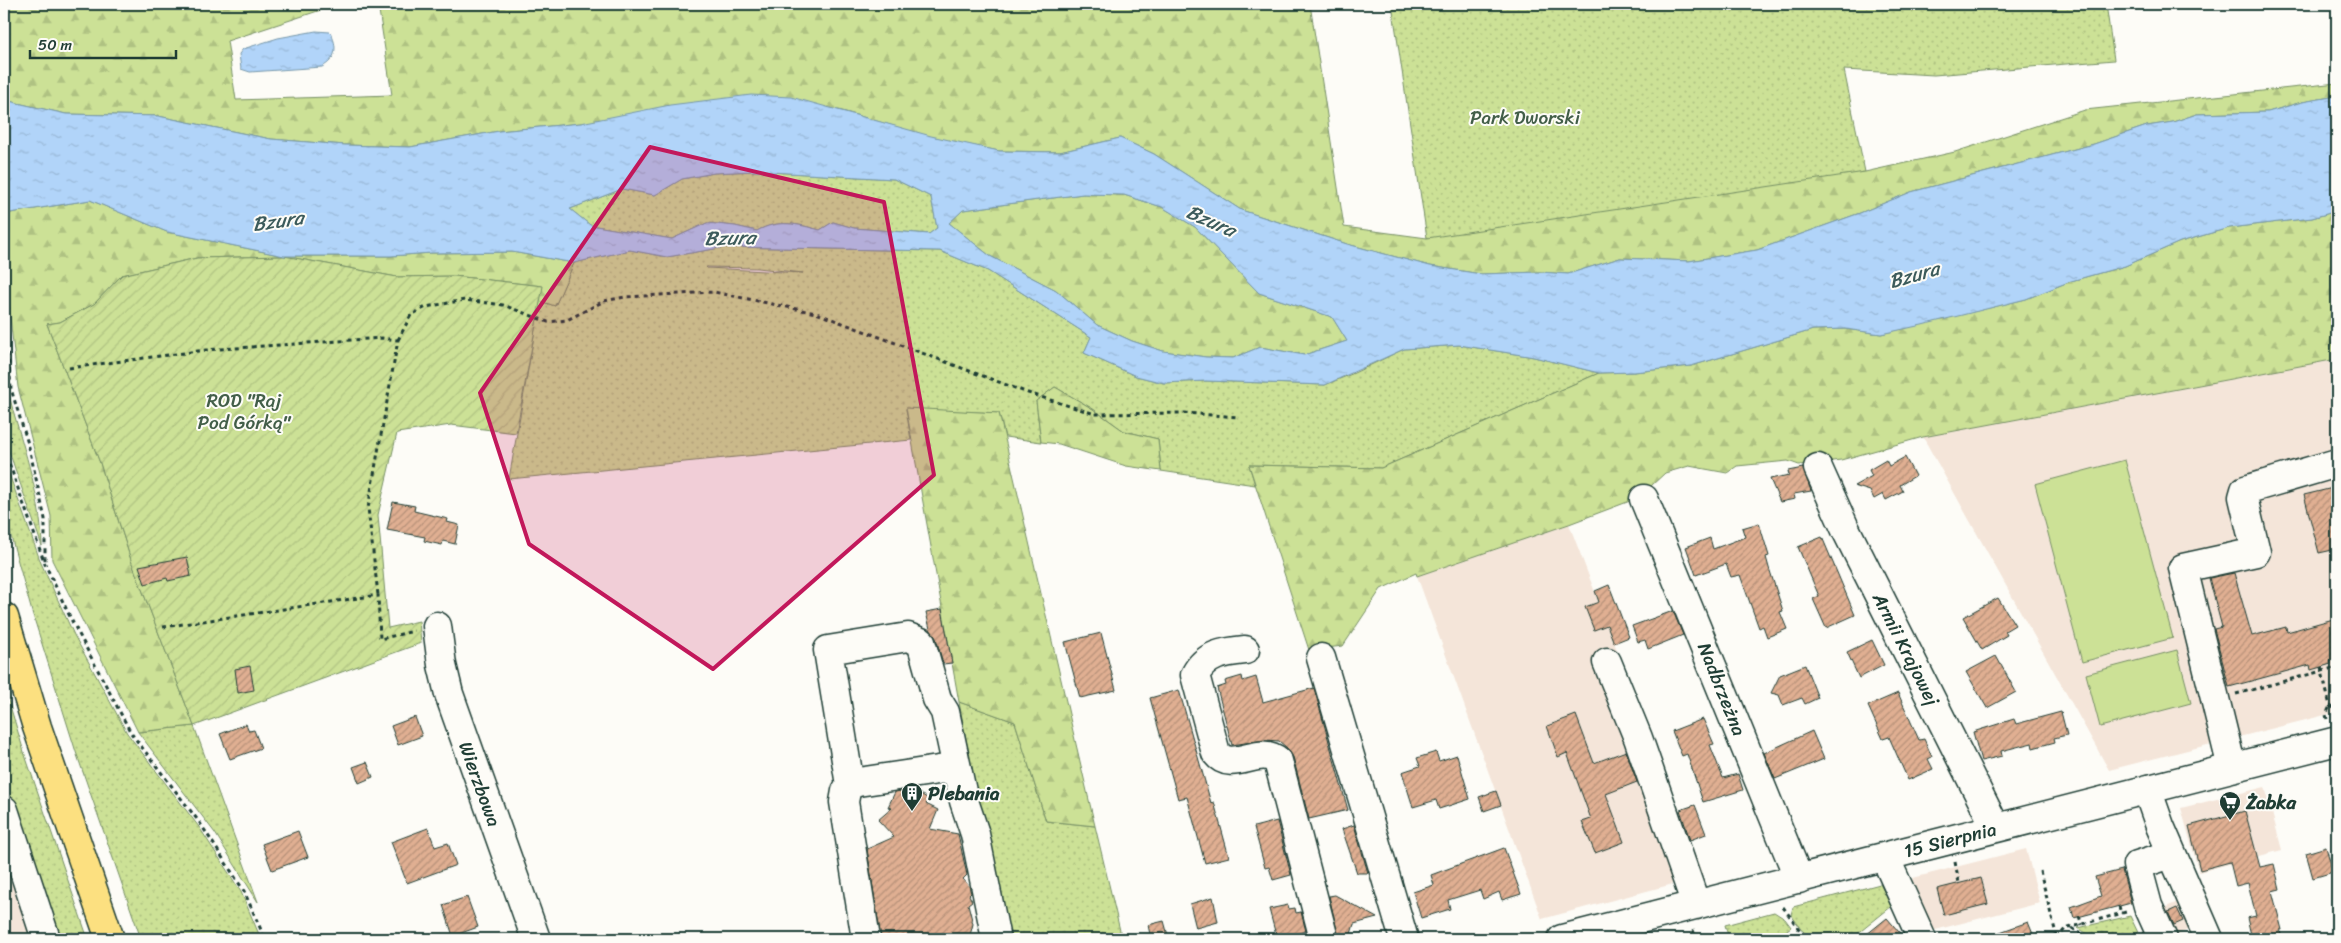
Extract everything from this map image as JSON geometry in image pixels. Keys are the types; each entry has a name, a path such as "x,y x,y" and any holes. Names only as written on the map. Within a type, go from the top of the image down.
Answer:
{"main road":[{"path":"4,617 37,726 110,939"},
{"path":"93,889 114,928 123,939"}],"street":[{"path":"2232,768 2184,568 2256,552 2242,497 2245,490 2337,463"},
{"name":"Armii Krajowej","path":"1818,468 1845,528 1996,828"},
{"name":"Nadbrzeżna","path":"1644,499 1799,879"},
{"name":"Wierzbowa","path":"437,626 442,665 449,694 536,939"},
{"path":"850,786 828,650 908,637 922,642 937,699 945,712 964,801 976,834 996,939"},
{"path":"1245,650 1224,652 1212,656 1200,664 1195,674 1216,753 1221,759 1227,761 1264,755 1272,756 1278,761 1324,939"},
{"path":"1321,658 1404,939"},
{"path":"1607,662 1638,738 1695,918"},
{"name":"15 Sierpnia","path":"1562,939 1695,918 1799,879 2232,768 2332,730"},
{"path":"866,939 844,802 846,791 850,786 858,782 945,769 958,775"},
{"path":"2147,789 2204,937"},
{"path":"4,810 46,939"},
{"path":"2163,939 2148,906 2137,865 2172,854"},
{"path":"1885,857 1922,939"}],"path":[{"path":"437,626 380,639 378,595 368,508 398,340 411,316 426,306 465,300 503,305 548,322 567,320 604,300 714,292 816,313 1028,393 1095,414 1185,413 1239,417"},
{"path":"4,305 12,389 29,447 45,519 45,564"},
{"path":"70,368 206,350 382,338 398,340"},
{"path":"4,449 45,564 72,621 131,733 200,823 244,891 265,939"},
{"path":"164,627 378,595"},
{"path":"2216,699 2321,669 2337,667"},
{"path":"2321,669 2330,706 2326,715 2332,730"},
{"path":"2330,706 2337,710"},
{"path":"1954,862 1959,884"},
{"path":"2040,871 2057,939"},
{"path":"2119,906 2121,914"},
{"path":"2057,939 2065,929 2148,906"},
{"path":"1783,908 1806,939"},
{"path":"2079,916 2082,925"},
{"path":"1695,918 1696,939"},
{"path":"2072,928 2089,939"}],"highlighted area":[{"path":"650,147 884,202 934,475 713,669 529,544 480,393"}],"shaded area":[{"path":"2337,359 2337,712 2109,770 1923,437"},
{"path":"1569,524 1703,876 1542,919 1417,576"},
{"path":"2265,787 2282,850 2199,872 2181,808"},
{"path":"4,845 37,939 4,939"},
{"path":"2026,849 2040,903 1935,930 1908,892 1913,878"},
{"path":"2180,901 2191,928 2171,939 2157,911"}],"green space":[{"path":"4,4 339,4 227,41 236,100 392,95 378,4 1123,4 1143,9 1171,4 1310,4 1344,227 1427,238 1865,172 1955,152 2085,110 2337,83 2337,96 2302,102 2268,112 2197,114 2173,122 2147,126 2094,144 1911,192 1860,213 1757,250 1689,261 1620,258 1568,274 1540,272 1481,274 1430,266 1347,244 1241,210 1154,154 1120,138 1060,152 999,151 931,137 839,110 581,123 499,131 410,147 345,145 271,139 158,116 66,114 4,100"},
{"name":"Park Dworski","path":"1392,4 2106,4 2114,60 1934,75 1844,70 1865,172 1691,219 1427,238"},
{"path":"753,171 894,179 931,197 937,228 929,234 854,228 833,222 820,230 780,224 757,231 707,223 672,239 590,225 570,209 622,189 655,195 682,179 714,173"},
{"path":"1083,194 1124,195 1162,207 1195,227 1259,293 1332,317 1347,341 1304,355 1260,347 1233,358 1206,357 1163,351 1132,341 1097,325 1056,290 990,256 949,223 963,210"},
{"path":"90,200 167,232 284,256 197,258 122,275 94,304 60,322 47,324 100,463 132,563 194,726 138,732 52,560 51,516 18,387 4,265 4,214"},
{"path":"2337,211 2337,359 1923,437 1841,460 1799,465 1788,461 1737,466 1727,473 1689,466 1665,473 1638,498 1569,524 1417,576 1416,573 1381,589 1343,646 1309,650 1249,465 1381,468 1599,373 1634,372 1691,366 1813,330 1845,329 1881,334 2026,299 2071,281 2125,266 2180,242 2229,228 2312,218"},
{"path":"726,247 940,251 988,271 1091,337 1084,353 1136,376 1164,383 1206,381 1325,385 1404,349 1459,345 1534,357 1599,373 1381,468 1249,465 1255,485 1161,471 1158,439 1124,431 1093,409 1055,387 1036,401 1041,442 1005,437 999,413 906,409 911,440 509,479 540,301 555,306 574,263 630,250 667,257","holes":["706,267 758,268 803,273"]},
{"path":"512,252 574,263 555,306 540,301 542,286 454,276 397,277 284,256 391,256 431,253"},
{"name":"ROD \"Raj Pod Górką\"","path":"284,256 397,277 454,276 543,286 516,433 451,425 397,433 378,515 388,628 419,621 421,643 194,726 132,563 100,463 47,324 60,322 94,304 122,275 197,258"},
{"path":"4,349 7,386 34,487 41,526 42,546 4,437"},
{"path":"1055,387 1093,409 1124,431 1158,439 1161,471 1126,466 1059,444 1041,442 1036,401"},
{"path":"906,408 999,413 1095,826 1046,821 1015,722 959,702"},
{"path":"4,460 41,563 74,635 127,733 199,827 241,892 261,939 144,939 139,933 76,752 32,612 4,511"},
{"path":"2125,460 2173,638 2082,662 2035,484"},
{"path":"2177,650 2191,703 2100,727 2086,674"},
{"path":"4,686 24,752 88,939 51,939 4,798"},
{"path":"959,702 1015,722 1046,821 1095,826 1122,939 1003,939"},
{"path":"194,726 258,902 215,833 138,732"},
{"path":"1880,884 1892,906 1851,939 1809,939 1791,915 1793,907"},
{"path":"1774,912 1785,919 1791,927 1775,939 1729,939 1725,925"},
{"path":"2130,916 2141,939 2096,939 2078,928"}],"water":[{"path":"316,31 330,32 335,47 331,60 322,67 250,72 241,69 239,54 243,49 278,38"},
{"name":"Bzura","path":"751,95 791,97 931,136 999,151 1060,152 1120,138 1154,154 1241,210 1347,244 1430,266 1481,274 1540,272 1568,274 1620,258 1689,261 1757,250 1860,213 1911,192 2094,144 2147,126 2173,122 2197,114 2268,112 2302,102 2337,96 2337,211 2312,218 2229,228 2180,242 2125,266 2071,281 2026,299 1881,334 1845,329 1813,330 1691,366 1634,372 1599,373 1534,357 1459,345 1404,349 1325,385 1206,381 1164,383 1136,376 1084,353 1091,337 988,271 940,251 726,247 667,257 630,250 574,263 512,252 431,253 391,256 284,256 167,232 90,200 4,214 4,100 66,114 158,116 271,139 345,145 410,147 499,131 581,123 670,105","holes":["753,171 894,179 931,197 937,228 929,234 854,228 833,222 820,230 780,224 757,231 707,223 672,239 590,225 570,209 622,189 655,195 682,179 714,173","1083,194 1124,195 1162,207 1195,227 1259,293 1332,317 1347,341 1304,355 1260,347 1233,358 1206,357 1163,351 1132,341 1097,325 1056,290 990,256 949,223 963,210"]}],"building":[{"path":"1905,457 1915,476 1900,485 1903,491 1886,500 1883,494 1874,499 1870,491 1854,486 1872,476 1869,470 1886,460 1889,466"},
{"path":"1803,468 1811,491 1794,494 1795,499 1780,502 1770,479 1789,475 1788,471"},
{"path":"2337,487 2337,549 2319,553 2304,495"},
{"path":"393,502 415,506 414,511 448,519 447,522 459,525 455,544 443,541 442,545 424,541 425,537 387,530"},
{"path":"1759,523 1769,556 1766,557 1769,568 1783,611 1780,612 1787,629 1767,637 1763,626 1759,628 1740,575 1731,577 1726,564 1696,575 1686,547 1710,538 1713,549 1745,537 1742,528"},
{"path":"1822,537 1855,615 1826,628 1813,599 1819,596 1798,547"},
{"path":"187,557 191,576 168,581 167,578 145,584 139,566"},
{"path":"2234,573 2252,636 2286,627 2287,632 2337,618 2337,659 2330,660 2331,664 2311,670 2310,665 2229,687 2214,629 2222,627 2209,578"},
{"path":"1609,585 1629,637 1614,643 1607,625 1594,630 1585,607 1599,602 1595,591"},
{"path":"1998,598 2015,625 2005,631 2007,635 1982,650 1963,617"},
{"path":"942,609 952,663 943,664 926,612"},
{"path":"1673,611 1683,635 1648,649 1645,640 1638,642 1632,626"},
{"path":"1101,633 1116,690 1080,698 1065,642"},
{"path":"1872,640 1884,665 1859,678 1847,652"},
{"path":"1996,656 2016,692 1987,708 1966,672"},
{"path":"1805,665 1818,698 1805,704 1802,698 1783,705 1779,695 1771,693 1780,675"},
{"path":"250,666 254,690 238,693 235,669"},
{"path":"1242,676 1243,681 1256,677 1263,702 1314,688 1348,810 1309,819 1293,757 1287,748 1279,741 1265,740 1232,745 1217,688 1226,685 1225,681"},
{"path":"1179,690 1211,803 1214,802 1229,857 1205,863 1187,797 1178,799 1150,698"},
{"path":"1898,693 1919,740 1924,739 1932,757 1928,759 1933,769 1908,780 1889,737 1883,739 1868,706"},
{"path":"2061,712 2067,735 2054,738 2055,742 2033,748 2032,743 2001,751 2002,756 1981,761 1973,732 2014,719 2016,724"},
{"path":"1576,715 1594,763 1626,751 1637,782 1606,794 1624,842 1595,853 1582,822 1591,819 1567,753 1558,757 1547,726"},
{"path":"415,717 422,736 398,745 391,726"},
{"path":"1703,719 1714,744 1710,745 1723,778 1738,774 1743,790 1703,802 1687,754 1682,756 1672,731"},
{"path":"246,724 249,731 254,730 261,748 230,759 220,734"},
{"path":"1812,731 1824,759 1775,779 1764,753"},
{"path":"1436,752 1439,761 1457,755 1470,799 1439,809 1436,800 1413,807 1402,772 1420,766 1417,758"},
{"path":"367,762 373,777 359,783 353,767"},
{"path":"913,790 929,799 926,804 938,810 930,829 958,834 967,875 963,879 969,886 971,893 969,895 972,901 968,904 973,924 969,939 881,939 867,849 894,837 878,820 892,808 888,807 895,792 901,791 904,794 907,791"},
{"path":"1496,791 1501,805 1484,811 1479,797"},
{"path":"1695,805 1706,834 1690,840 1680,810"},
{"path":"2245,811 2260,867 2274,864 2280,889 2272,891 2282,930 2280,930 2282,939 2252,939 2247,918 2256,916 2248,883 2236,886 2230,862 2200,870 2189,826"},
{"path":"1277,821 1291,875 1273,880 1269,867 1265,868 1254,827"},
{"path":"1354,825 1368,873 1357,873 1342,829"},
{"path":"428,828 435,847 448,843 456,865 407,883 391,842"},
{"path":"298,831 308,857 272,870 262,844"},
{"path":"2326,847 2333,872 2313,878 2306,853"},
{"path":"1504,848 1521,894 1502,900 1499,892 1483,899 1480,890 1448,900 1450,909 1421,918 1413,892 1434,885 1431,875"},
{"path":"2122,870 2131,903 2074,918 2071,907 2101,896 2095,877"},
{"path":"1981,878 1988,904 1944,915 1937,889"},
{"path":"1335,895 1377,918 1354,924 1351,934 1339,939 1329,896"},
{"path":"467,897 478,927 453,936 443,905"},
{"path":"1213,897 1218,922 1196,928 1190,904"},
{"path":"1288,905 1289,909 1295,908 1296,913 1301,912 1306,931 1277,939 1269,909"},
{"path":"2177,908 2183,921 2174,925 2168,912"},
{"path":"1887,918 1905,939 1861,939"},
{"path":"1164,921 1169,939 1151,939 1148,925"},
{"path":"2028,922 2035,939 1986,939 1986,937"}],"place":[{"name":"Plebania","path":"912,812"},
{"name":"Żabka","path":"2230,821"}]}
